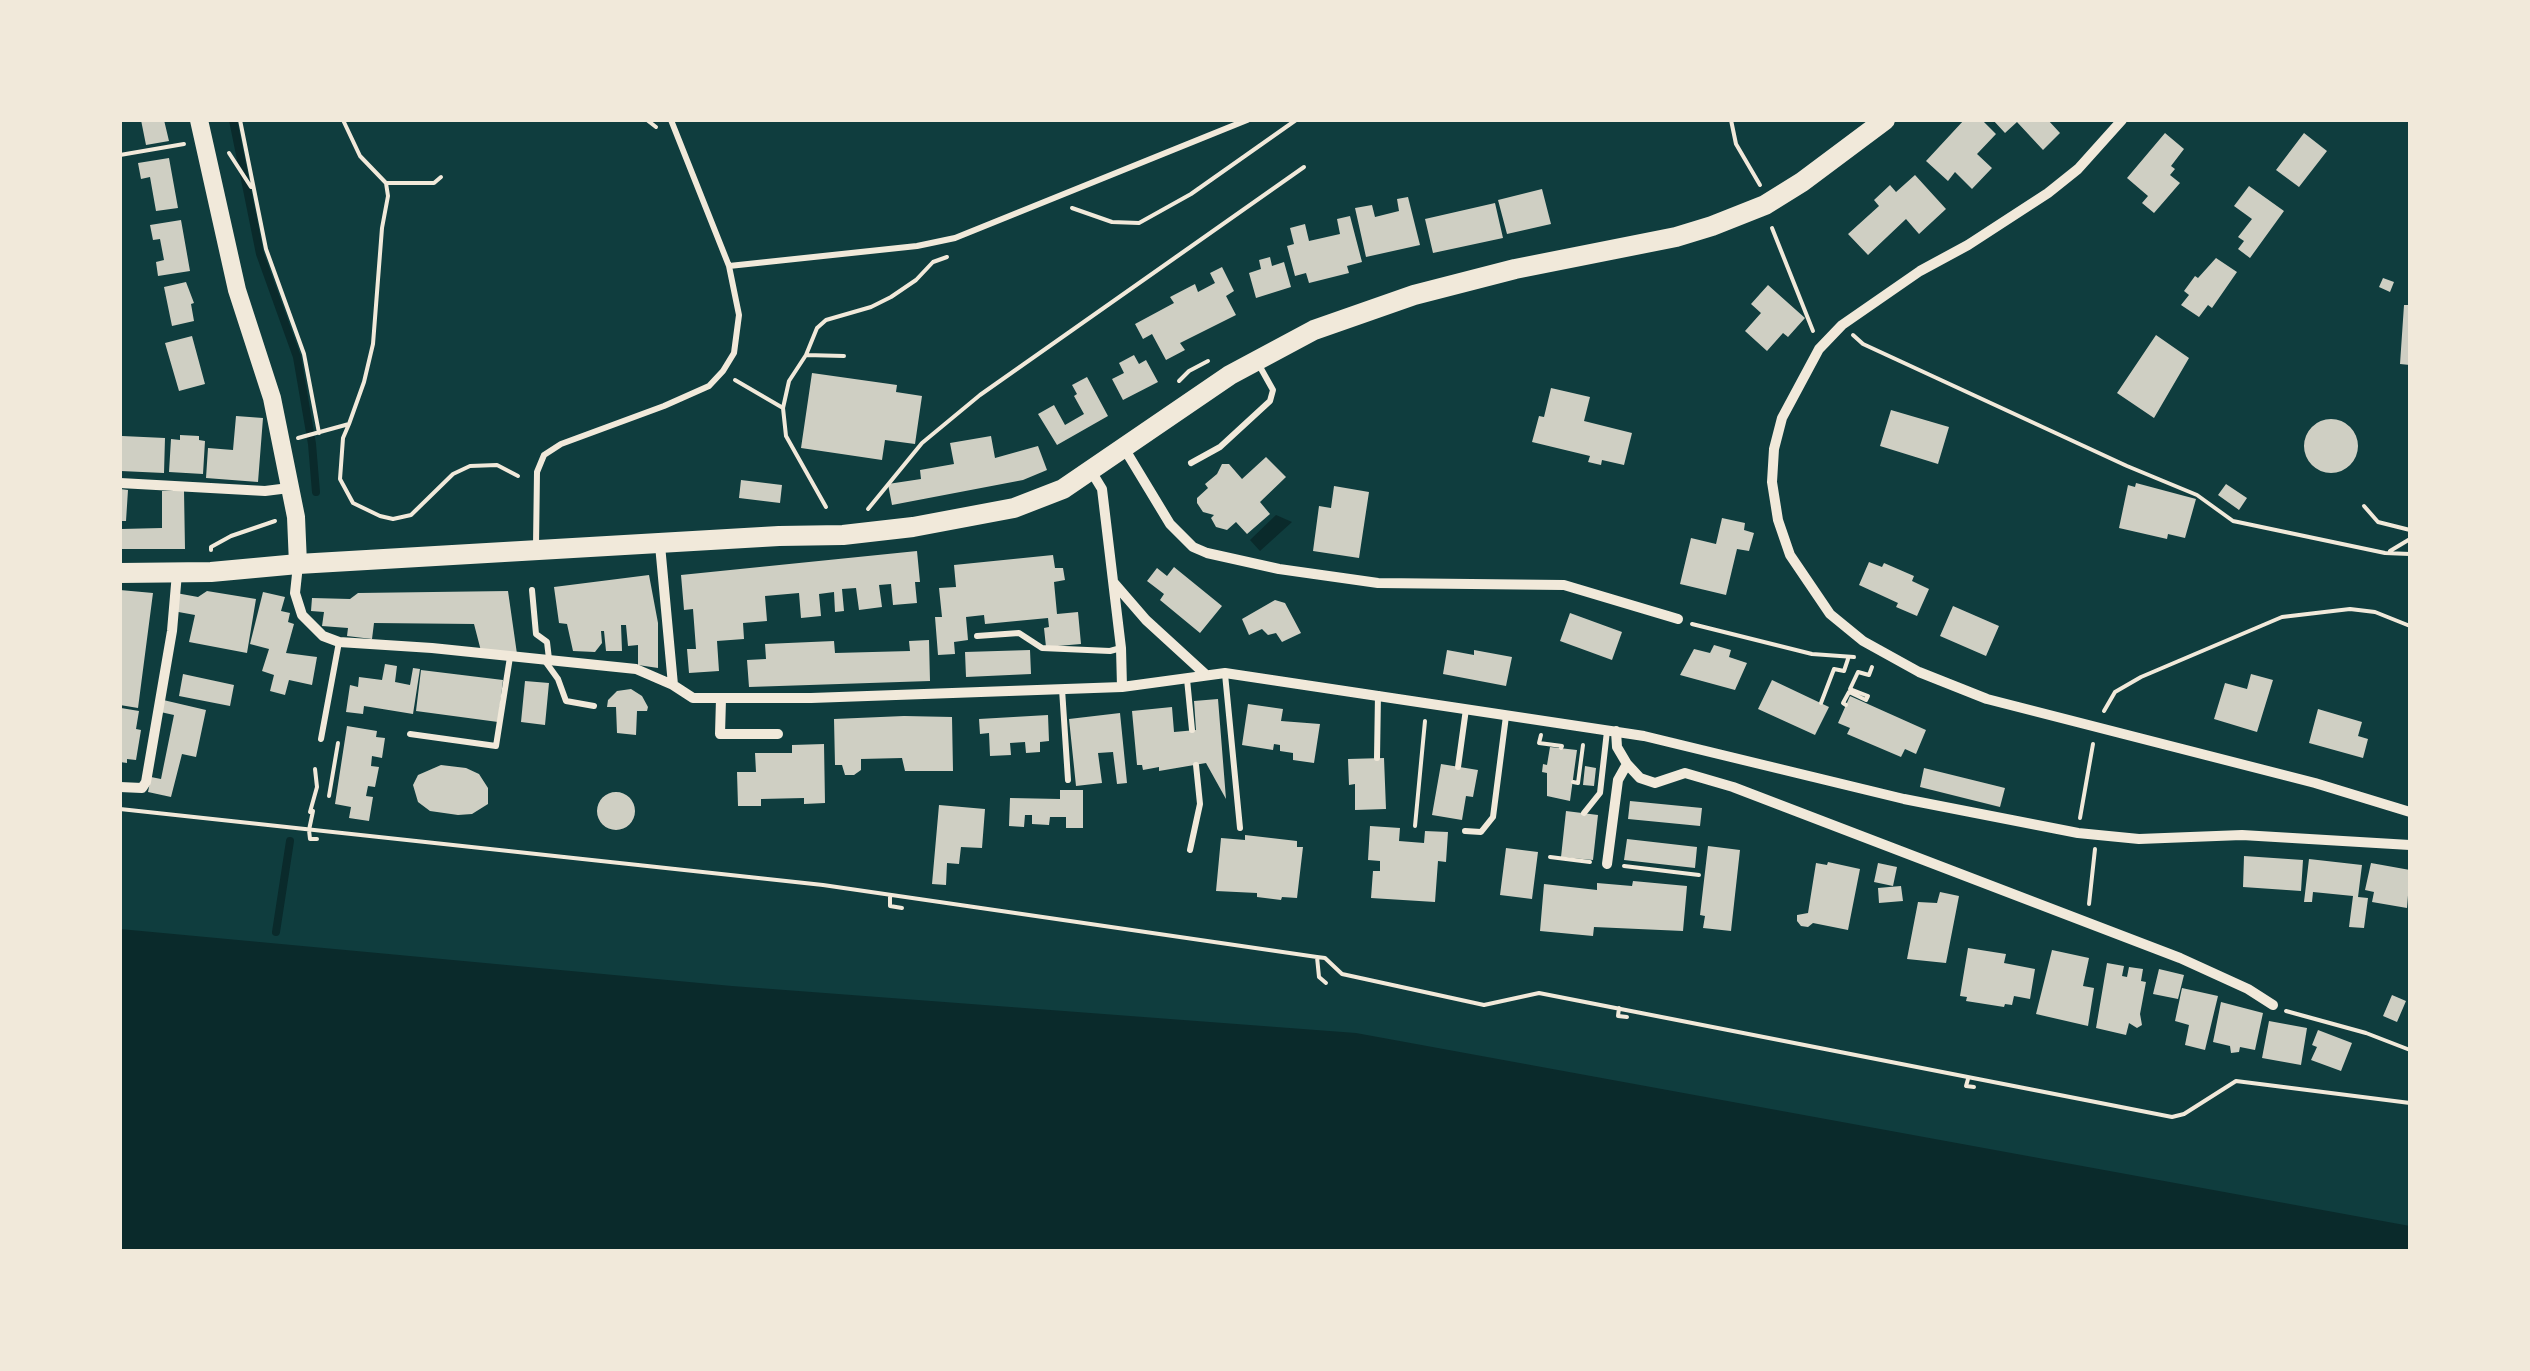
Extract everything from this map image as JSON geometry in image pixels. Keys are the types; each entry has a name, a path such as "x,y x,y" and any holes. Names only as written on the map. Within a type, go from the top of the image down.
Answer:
{"highway":[{"path":"120,573 217,572 298,564 843,535 913,527 1014,508 1063,490 1256,360 1314,330 1414,295 1515,268 1676,237 1765,205 1885,120"}],"main road":[{"path":"199,120 237,290 272,398 296,517 298,564"}],"street":[{"path":"2122,120 2078,169 2048,193 1920,271 1842,325 1820,349 1789,404 1774,449 1772,482 1778,520 1790,555 1806,584 1830,614 1863,641 1890,657 1987,699 2315,783 2410,812"},
{"path":"1124,448 1170,524 1194,547 1207,553 1378,584 1564,585 1678,619"},
{"path":"1091,471 1102,490 1122,687"},
{"path":"120,483 265,491 290,488"},
{"path":"660,545 673,684"},
{"path":"298,564 295,593 302,616 311,627 339,642 636,670 673,684 693,698 1122,687 1225,673 1586,726 1904,799 2078,832 2152,839 2242,836 2410,845"},
{"path":"120,786 143,787 146,782 172,631 177,572"},
{"path":"1113,582 1146,620 1205,674"},
{"path":"720,699 720,734 778,734"},
{"path":"1612,731 1626,764 1640,778 1655,783 1685,773 1732,787 2180,958 2248,989 2278,1008"},
{"path":"1607,864 1618,780 1626,764"}],"lane":[{"path":"536,552 537,472 544,456 561,444 709,386 734,353 738,302 730,266 671,120"},
{"path":"730,266 917,246 955,238 1247,120"},
{"path":"1191,462 1220,448 1270,400 1273,390 1256,360"},
{"path":"532,590 536,634 547,642 547,660 566,701 594,706"},
{"path":"977,636 1019,633 1042,648 1121,648"},
{"path":"321,739 339,642"},
{"path":"410,734 496,746 510,656"},
{"path":"1225,673 1240,828"},
{"path":"1188,679 1192,730"},
{"path":"1062,689 1068,780"},
{"path":"1377,758 1378,694"},
{"path":"1458,767 1466,708"},
{"path":"1465,831 1481,832 1494,818 1506,714"},
{"path":"1584,813 1600,792 1612,731"},
{"path":"1190,850 1200,804 1196,765"}],"path":[{"path":"240,120 266,249 304,354 320,433"},
{"path":"343,120 360,156 386,184 388,196 372,344 364,382 343,438 340,479 354,503 393,519 411,516 453,474 470,466 497,466 518,476"},
{"path":"1068,208 1112,222 1140,223 1191,194 1296,120"},
{"path":"1731,120 1736,144 1760,185 1820,349"},
{"path":"120,155 193,143"},
{"path":"866,514 869,504 922,443 980,395 1304,166"},
{"path":"386,184 434,183 440,177"},
{"path":"826,507 786,436 783,408 789,381 817,328 826,320 881,302 916,280 932,262 949,257"},
{"path":"1842,325 1864,344 2198,495 2234,521 2386,553 2410,554"},
{"path":"1178,383 1188,372 1221,354"},
{"path":"806,355 844,356"},
{"path":"723,372 783,408"},
{"path":"301,438 349,424"},
{"path":"2364,506 2378,522 2410,530"},
{"path":"211,555 211,547 220,542 275,520"},
{"path":"2386,553 2410,539"},
{"path":"2114,692 2282,617 2350,609 2375,612 2410,626"},
{"path":"1678,619 1723,634 1812,654 1890,657"},
{"path":"1821,703 1834,669 1844,672 1849,657"},
{"path":"1846,705 1843,703 1849,692 1866,700 1868,696 1850,689 1858,672 1869,676 1876,658"},
{"path":"1414,826 1427,701"},
{"path":"1573,782 1578,783 1586,726"},
{"path":"2078,832 2092,750"},
{"path":"315,769 317,787 309,830 310,839 317,840"},
{"path":"120,809 721,873 1325,958 1342,974 1484,1004 1539,993 2172,1117 2184,1114 2236,1081 2409,1101"},
{"path":"2086,922 2096,834"},
{"path":"890,895 890,906 902,908"},
{"path":"1317,957 1319,978 1326,983"},
{"path":"1619,1008 1618,1016 1627,1017"},
{"path":"2278,1008 2410,1050"},
{"path":"1968,1077 1966,1086 1974,1087"}],"water":[{"path":"1276,515 1292,522 1260,551 1250,540"},
{"path":"120,929 732,986 1356,1033 2410,1226 2410,1251 120,1251"}],"building":[{"path":"141,120 164,120 169,141 146,145"},
{"path":"1964,120 1982,120 1996,134 1977,154 1992,168 1972,189 1955,172 1948,181 1926,161"},
{"path":"1993,120 2048,120 2060,133 2043,150 2017,122 2005,133"},
{"path":"2165,133 2184,149 2171,166 2175,169 2170,175 2180,183 2154,213 2142,203 2148,196 2127,178"},
{"path":"2304,133 2327,151 2299,187 2276,170"},
{"path":"169,158 178,208 156,211 150,177 141,179 138,163"},
{"path":"1915,175 1946,209 1919,234 1906,219 1868,255 1848,234 1879,206 1874,200 1890,185 1896,192"},
{"path":"2249,186 2284,211 2250,258 2238,249 2244,241 2238,237 2252,219 2234,206"},
{"path":"1542,189 1551,224 1507,234 1498,200"},
{"path":"1408,197 1420,245 1366,257 1355,208 1372,205 1375,217 1399,211 1397,199"},
{"path":"1495,203 1503,238 1433,253 1425,219"},
{"path":"1350,216 1362,262 1347,266 1349,273 1309,283 1306,273 1295,276 1287,246 1294,244 1290,228 1305,224 1309,241 1340,234 1337,219"},
{"path":"181,220 190,271 158,276 156,262 164,260 160,239 153,240 150,225"},
{"path":"1270,257 1272,266 1284,262 1291,287 1256,298 1249,273 1261,269 1259,260"},
{"path":"2216,258 2237,272 2212,308 2208,305 2199,317 2181,305 2189,295 2184,291"},
{"path":"1222,267 1234,291 1226,296 1236,315 1180,343 1185,350 1166,360 1152,334 1143,339 1135,324 1174,303 1170,297 1195,284 1198,292 1215,283 1210,273"},
{"path":"2383,278 2394,282 2390,292 2379,287"},
{"path":"186,282 194,303 194,321 172,326 164,287"},
{"path":"1768,285 1805,318 1788,337 1783,333 1767,351 1745,331 1761,313 1751,304"},
{"path":"2404,305 2410,305 2410,365 2400,364"},
{"path":"2156,335 2189,358 2154,418 2117,393"},
{"path":"192,336 205,384 179,391 165,343"},
{"path":"1134,355 1139,364 1146,360 1158,382 1123,400 1112,379 1124,373 1119,363"},
{"path":"812,373 897,385 896,392 922,396 915,444 885,440 882,460 801,448"},
{"path":"1087,377 1108,416 1057,445 1038,414 1054,405 1065,425 1084,414 1072,385"},
{"path":"1551,388 1590,397 1584,421 1632,433 1624,465 1602,460 1601,465 1588,462 1590,456 1532,442 1539,416 1544,417"},
{"path":"1891,410 1949,427 1938,464 1880,446"},
{"path":"236,416 263,418 258,482 206,478 208,448 233,450"},
{"path":"2331,419 2350,427 2358,446 2350,465 2331,473 2312,465 2304,446 2312,427"},
{"path":"180,435 199,436 199,440 205,441 203,474 169,472 171,439 180,440"},
{"path":"122,436 165,438 164,473 121,471"},
{"path":"991,436 995,458 1038,446 1047,470 1023,480 892,505 888,484 921,479 920,470 954,464 950,443"},
{"path":"1266,457 1286,477 1260,502 1270,514 1247,534 1236,522 1227,530 1216,527 1211,518 1214,515 1203,512 1197,503 1208,488 1205,484 1222,464 1229,464 1242,479"},
{"path":"741,480 782,485 780,503 739,498"},
{"path":"2136,483 2196,499 2185,538 2168,534 2167,539 2119,528 2128,485 2135,487"},
{"path":"2226,484 2247,498 2239,510 2218,495"},
{"path":"1334,486 1369,492 1359,558 1313,551 1319,506 1331,508"},
{"path":"120,489 128,490 126,521 120,521"},
{"path":"162,491 184,491 185,549 120,549 121,529 162,528"},
{"path":"1722,518 1745,523 1744,530 1754,533 1749,551 1737,549 1726,595 1680,584 1691,538 1716,544"},
{"path":"917,551 917,603 893,605 891,584 879,585 882,607 859,610 856,588 842,589 844,611 835,612 834,592 819,594 821,616 801,618 799,593 765,596 767,621 743,623 744,639 717,641 719,671 689,673 687,649 696,649 693,609 684,610 681,575"},
{"path":"1053,555 1055,568 1063,568 1065,580 1054,582 1057,614 1078,612 1081,644 1046,647 1044,628 1049,627 1048,618 985,624 984,615 966,617 968,640 954,642 955,654 938,655 935,617 942,617 939,588 956,587 954,565"},
{"path":"1869,562 1882,567 1884,563 1914,576 1912,581 1929,589 1917,616 1859,585"},
{"path":"1174,567 1222,606 1200,633 1160,600 1164,594 1147,581 1157,568 1167,576"},
{"path":"649,575 658,623 658,668 638,665 638,645 628,646 626,625 621,625 622,651 606,651 601,631 602,643 595,652 573,651 567,624 559,623 554,587"},
{"path":"120,590 153,593 138,708 120,705"},
{"path":"207,591 256,599 247,653 189,642 195,615 173,611 176,593 198,597"},
{"path":"508,591 517,654 481,651 474,624 374,623 372,639 347,636 348,628 322,626 324,612 311,611 312,598 350,599 358,593"},
{"path":"263,592 285,597 281,611 290,613 288,622 294,624 286,653 317,657 312,685 289,680 285,695 270,691 274,675 262,671 269,649 250,644"},
{"path":"1275,600 1285,603 1301,633 1282,642 1276,633 1268,635 1262,629 1249,635 1242,619"},
{"path":"1953,606 1999,626 1986,656 1940,636"},
{"path":"1570,613 1622,632 1612,660 1560,641"},
{"path":"929,640 930,681 749,687 747,660 766,659 765,644 834,641 835,653 910,651 909,641"},
{"path":"1714,645 1731,650 1729,657 1747,663 1735,690 1680,675 1694,649 1710,653"},
{"path":"1030,650 1031,674 966,677 965,652"},
{"path":"1447,650 1512,657 1506,686 1443,674"},
{"path":"385,664 397,666 395,682 410,685 413,668 420,669 413,714 364,706 363,714 346,712 350,685 358,687 359,677 382,680"},
{"path":"421,670 503,680 498,722 416,711"},
{"path":"183,674 234,685 230,706 179,696"},
{"path":"2251,674 2273,680 2257,732 2214,719 2225,683 2247,689"},
{"path":"1772,680 1829,707 1815,735 1758,709"},
{"path":"525,681 549,683 545,725 521,722"},
{"path":"631,689 642,696 648,707 647,711 637,711 636,735 617,733 616,707 607,707 617,691"},
{"path":"1850,696 1926,730 1916,754 1905,749 1901,757 1847,734 1850,728 1838,723"},
{"path":"159,699 206,710 196,757 182,754 171,797 148,792 151,777 161,779 174,715 156,711"},
{"path":"1218,699 1226,799 1206,763 1159,771 1159,767 1143,770 1142,765 1137,765 1132,711 1172,707 1174,732 1196,730 1194,701"},
{"path":"1248,704 1283,709 1281,721 1320,724 1314,763 1293,760 1293,753 1280,751 1280,745 1274,744 1273,750 1242,745"},
{"path":"121,708 139,711 136,729 141,730 136,760 127,759 127,763 120,762"},
{"path":"2318,709 2362,722 2358,736 2368,739 2363,758 2309,743"},
{"path":"1120,713 1127,783 1117,784 1113,752 1098,753 1102,783 1076,786 1069,719"},
{"path":"1048,715 1049,741 1040,742 1040,752 1026,753 1025,742 1010,743 1011,755 990,756 989,733 980,734 979,719"},
{"path":"952,717 953,771 905,771 902,758 861,759 861,770 854,775 845,775 842,765 835,765 834,719"},
{"path":"347,726 377,731 376,737 385,738 382,758 372,756 371,766 379,767 375,787 368,786 366,796 373,797 369,821 349,818 351,807 335,804"},
{"path":"824,744 825,803 804,804 804,798 761,799 761,806 738,806 737,772 756,772 755,753 792,753 792,745"},
{"path":"1550,747 1577,750 1570,801 1547,796 1547,773 1542,772"},
{"path":"1384,758 1386,809 1355,810 1355,784 1349,785 1348,759"},
{"path":"1441,764 1478,770 1473,797 1466,796 1462,820 1432,815"},
{"path":"441,765 479,774 488,788 488,804 472,814 458,815 430,811 418,802 413,785 418,775"},
{"path":"1585,766 1596,768 1594,786 1583,785"},
{"path":"1924,768 2005,788 2000,807 1920,787"},
{"path":"1060,790 1083,790 1083,828 1066,828 1066,817 1050,817 1049,825 1032,824 1032,815 1025,815 1024,827 1009,826 1010,798 1060,799"},
{"path":"616,792 630,797 635,811 630,825 616,830 602,825 597,811 602,797"},
{"path":"1630,801 1702,808 1700,826 1628,819"},
{"path":"939,805 985,809 982,848 961,847 959,864 947,863 946,885 932,884"},
{"path":"1566,811 1598,815 1593,860 1561,857"},
{"path":"1370,826 1400,828 1399,841 1424,843 1425,831 1448,832 1446,862 1438,861 1435,902 1371,898 1373,871 1380,871 1380,861 1368,860"},
{"path":"1245,835 1297,841 1297,847 1303,847 1297,898 1281,900 1257,897 1257,893 1216,891 1221,838 1245,840"},
{"path":"1627,839 1697,847 1695,868 1624,860"},
{"path":"1708,846 1740,850 1731,931 1703,928 1705,916 1700,915"},
{"path":"1506,848 1538,852 1532,899 1500,895"},
{"path":"2244,856 2303,860 2301,891 2243,887"},
{"path":"2309,859 2362,865 2358,897 2368,898 2364,928 2349,927 2353,896 2313,892 2312,902 2304,902"},
{"path":"1816,863 1860,869 1848,930 1813,923 1801,926 1797,921 1797,915 1808,913"},
{"path":"1878,863 1897,867 1893,886 1874,882"},
{"path":"2371,863 2410,870 2407,908 2372,902 2374,892 2365,890"},
{"path":"1633,881 1687,886 1683,931 1594,927 1593,936 1540,931 1544,884 1597,890 1597,883 1632,886"},
{"path":"1901,886 1903,901 1879,903 1878,888"},
{"path":"1940,892 1959,896 1946,963 1907,959 1918,902 1937,903"},
{"path":"1968,948 2006,954 2004,963 2035,969 2030,999 2014,996 2012,1005 2004,1007 1966,1001 1967,997 1960,996"},
{"path":"2052,950 2089,958 2083,986 2094,988 2088,1026 2036,1014"},
{"path":"2107,963 2124,966 2122,976 2127,977 2129,967 2143,969 2141,981 2146,982 2140,1014 2142,1025 2137,1028 2129,1023 2126,1035 2096,1028"},
{"path":"2159,969 2184,975 2178,999 2153,994"},
{"path":"2182,988 2218,996 2205,1050 2185,1045 2189,1025 2175,1021"},
{"path":"2392,995 2406,1001 2397,1022 2383,1016"},
{"path":"2221,1002 2263,1013 2255,1050 2240,1047 2239,1052 2231,1053 2230,1046 2213,1042"},
{"path":"2269,1021 2307,1028 2301,1065 2262,1058"},
{"path":"2318,1030 2352,1043 2341,1071 2311,1060"}],"waterway":[{"path":"233,120 260,254 297,357 316,492"},
{"path":"276,932 290,841"}]}
